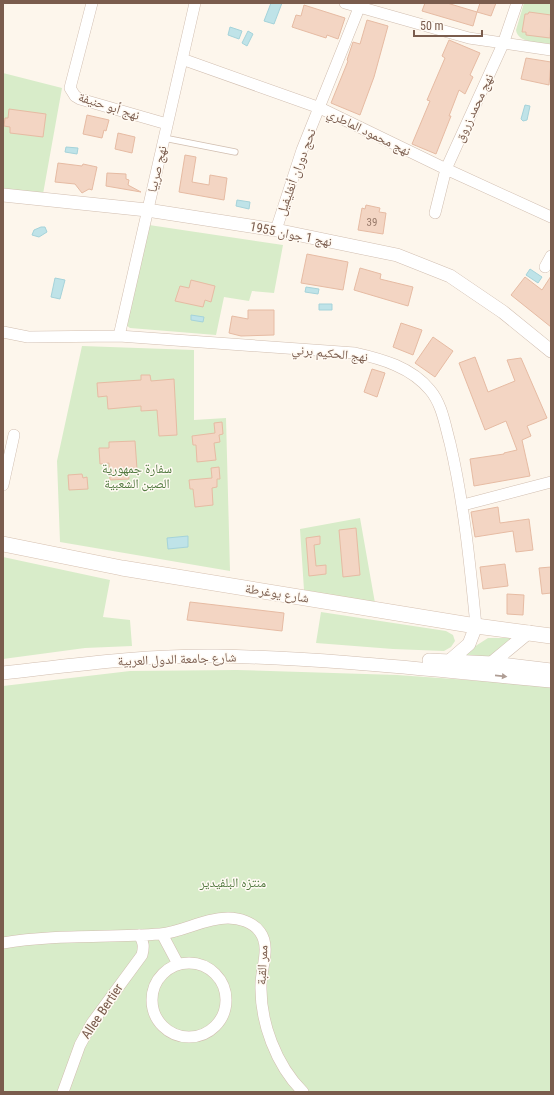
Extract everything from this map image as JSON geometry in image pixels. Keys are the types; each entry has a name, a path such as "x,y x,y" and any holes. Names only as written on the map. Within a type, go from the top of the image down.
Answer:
{"main road":[{"name":"شارع يوغرطة","path":"3,544 122,568 476,626 551,636"}],"street":[{"name":"نهج أبو حنيفة","path":"92,3 70,88 71,92 80,99 167,124"},
{"name":"نهج صربيا","path":"119,336 195,3"},
{"path":"345,3 360,5 469,38 551,50"},
{"name":"نهج محمد زروق","path":"435,213 446,169 503,44 517,3"},
{"name":"نحج دوران أنغليفيل","path":"276,230 302,150 360,5"},
{"name":"نهج محمود الماطري","path":"182,59 320,108 446,169 551,217"},
{"name":"نهج 1 جوان 1955","path":"3,195 147,210 276,230 397,255 450,276 503,312 551,351"},
{"path":"545,266 551,256"},
{"name":"نهج الحكيم برني","path":"3,332 28,337 119,336 355,353 391,363 418,378 430,390 440,406 455,465 463,505 476,626"},
{"path":"3,484 14,435"},
{"path":"463,505 551,482"},
{"path":"438,670 469,644 476,626"},
{"path":"476,673 492,663 529,632"},
{"name":"شارع جامعة الدول العربية","path":"3,673 137,659 208,656 351,662 545,680"},
{"name":"شارع جامعة الدول العربية","path":"351,662 393,660 449,661 492,663 551,670"},
{"path":"545,680 551,686"},
{"name":"ممر القبة","path":"3,943 71,936 162,934 225,918 236,918 246,921 260,931 264,941 265,952 260,983 261,1002 270,1039 280,1062 303,1092"},
{"path":"162,934 178,964"},
{"name":"Allee Bertier","path":"63,1092 80,1045 92,1023 142,955 144,948 143,941 139,935"},
{"path":"191,962 203,965 214,972 226,994 226,1007 221,1019 213,1029 201,1035 191,1037 180,1036 170,1032 161,1026 153,1012 151,996 154,985 164,972 178,964 191,962"}],"lane":[{"path":"164,138 235,152"}],"green space":[{"path":"524,3 551,3 551,44 530,42 518,35 516,30"},
{"path":"3,73 62,88 43,194 3,189"},
{"path":"149,225 283,245 274,293 252,291 249,301 224,297 216,335 130,328 126,325"},
{"name":"سفارة جمهورية الصين الشعبية","path":"82,346 194,350 194,420 226,418 230,571 60,542 57,461"},
{"path":"360,518 375,603 304,590 300,529"},
{"path":"3,557 110,580 103,617 130,620 132,646 85,648 3,659"},
{"path":"321,612 446,631 453,635 455,641 451,647 444,651 316,643"},
{"path":"488,638 513,638 488,659 463,657 474,647"},
{"name":"منتزه البلفيدير","path":"237,670 397,675 551,686 551,1092 3,1092 3,686 130,671"}],"water":[{"path":"271,3 282,3 274,24 264,21"},
{"path":"230,27 242,31 239,39 228,35"},
{"path":"248,31 253,34 247,46 242,43"},
{"path":"525,105 530,106 527,120 523,121 521,119"},
{"path":"66,147 78,148 77,154 65,152"},
{"path":"237,200 250,202 249,209 236,206"},
{"path":"45,227 47,232 39,237 32,235 34,230"},
{"path":"530,269 542,277 538,283 526,275"},
{"path":"55,278 65,280 60,299 51,297"},
{"path":"306,287 319,289 318,294 305,292"},
{"path":"319,304 332,304 332,310 319,310"},
{"path":"191,315 204,317 203,322 191,320"},
{"path":"188,536 188,547 168,549 167,538"}],"building":[{"path":"425,3 447,3 477,12 473,26 422,11"},
{"path":"480,3 496,3 491,16 477,12"},
{"path":"304,5 345,18 338,39 327,35 326,38 292,27 296,15 301,16"},
{"path":"529,12 551,15 550,38 526,35 526,32 522,32 525,14 528,14"},
{"path":"367,20 388,26 374,77 360,115 331,103 348,61 347,60 353,42 360,44"},
{"path":"449,40 480,53 470,75 473,77 465,94 459,90 449,116 451,116 436,154 412,144 430,101 427,100 445,58 442,56"},
{"path":"526,58 551,62 549,85 521,79"},
{"path":"9,109 46,114 43,137 10,133 10,127 4,126 5,118 8,118"},
{"path":"87,115 109,120 102,138 83,134"},
{"path":"118,133 135,137 132,153 115,149"},
{"path":"185,155 196,157 192,182 209,185 210,175 227,178 224,200 179,192"},
{"path":"58,163 82,166 83,164 97,167 92,190 89,189 82,193 75,184 55,182"},
{"path":"107,173 126,174 126,179 129,180 128,185 141,192 106,186"},
{"path":"366,205 380,208 379,212 386,213 383,234 358,230 362,208 365,209"},
{"path":"307,254 348,262 343,290 301,283"},
{"path":"360,268 381,274 380,279 413,287 408,306 354,290"},
{"path":"551,276 551,327 511,295 525,277 542,290"},
{"path":"191,280 215,286 211,302 205,300 203,307 175,301 180,286 189,288"},
{"path":"248,310 274,310 274,335 241,336 229,333 232,316 248,319"},
{"path":"401,323 422,330 413,355 393,347"},
{"path":"433,337 453,351 435,377 415,363"},
{"path":"475,357 488,392 515,381 507,360 521,358 547,418 527,426 531,436 522,440 530,476 474,486 470,459 504,454 517,450 506,421 485,430 459,363"},
{"path":"372,369 385,373 377,397 364,392"},
{"path":"141,375 150,375 151,381 174,379 177,435 159,436 157,410 141,411 141,406 108,409 107,396 98,397 97,383 141,380"},
{"path":"222,422 223,434 219,435 220,442 214,443 216,460 197,462 196,445 193,445 192,436 215,433 214,423"},
{"path":"135,441 137,469 128,469 129,479 110,480 109,463 100,464 99,448 109,448 109,442"},
{"path":"219,467 220,479 217,479 217,487 212,488 213,505 195,507 193,489 190,489 189,480 212,478 211,468"},
{"path":"82,474 83,478 87,477 88,489 69,490 68,475"},
{"path":"498,507 500,523 529,519 533,550 516,552 513,531 475,537 471,512"},
{"path":"356,528 360,575 343,577 339,530"},
{"path":"320,536 320,544 314,545 316,566 326,565 326,574 309,576 306,538"},
{"path":"505,564 508,586 483,589 480,567"},
{"path":"551,567 551,593 542,594 539,568"},
{"path":"507,594 524,595 523,615 507,614"},
{"path":"190,602 284,613 282,631 187,620"}]}
